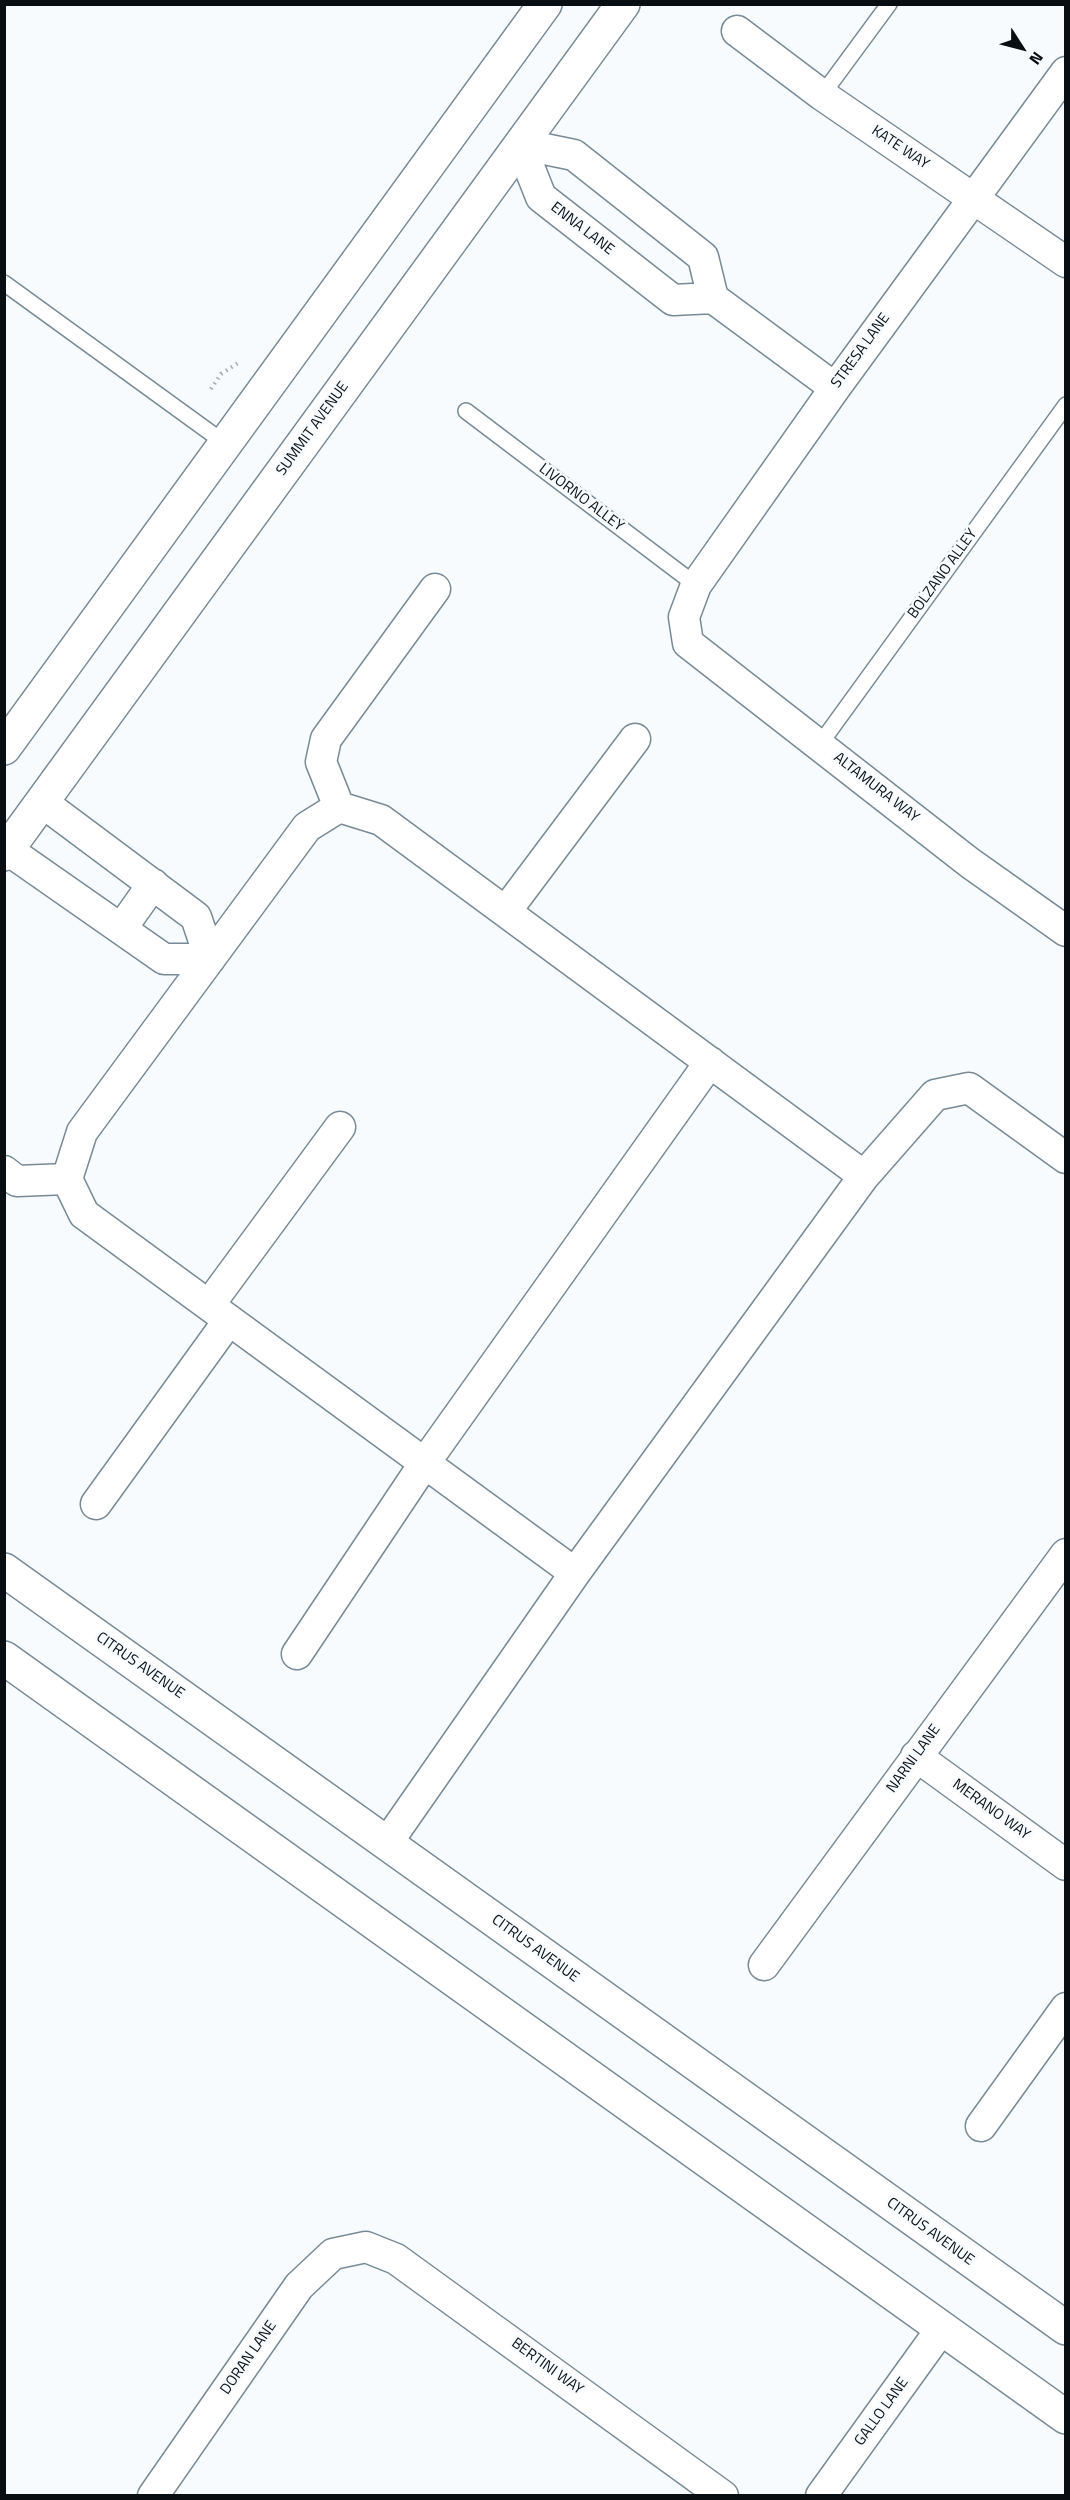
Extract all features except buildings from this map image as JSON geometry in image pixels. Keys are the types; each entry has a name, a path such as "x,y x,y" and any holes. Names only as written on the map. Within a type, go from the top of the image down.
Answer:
{"main road":[{"path":"4,748 545,4"},
{"name":"SUMMIT AVENUE","path":"6,852 623,4"},
{"name":"CITRUS AVENUE","path":"4,1570 1063,2322"},
{"path":"4,1658 1065,2417"}],"street":[{"name":"KATE WAY","path":"736,31 822,95 1065,262"},
{"name":"STRESA LANE","path":"688,643 684,617 696,585 835,388 1065,72"},
{"name":"ENNA LANE","path":"520,144 541,197 673,300 713,298"},
{"path":"520,144 574,155 703,257 713,298 835,388"},
{"path":"339,807 321,762 326,739 435,589"},
{"name":"ALTAMURA WAY","path":"688,643 970,863 1065,931"},
{"path":"506,911 636,739"},
{"path":"42,802 196,916 210,959"},
{"path":"575,1573 84,1214 67,1179 82,1132 307,827 339,807 381,820 864,1176"},
{"path":"6,852 164,959 210,959"},
{"path":"121,928 153,884"},
{"path":"297,1654 424,1464 710,1062"},
{"path":"387,1843 575,1573 864,1176 935,1095 969,1088 1065,1158"},
{"path":"96,1504 340,1127"},
{"path":"9,1183 67,1179"},
{"name":"NARNI LANE","path":"764,1965 1065,1554"},
{"name":"MERANO WAY","path":"916,1756 1065,1865"},
{"path":"981,2126 1065,2008"},
{"name":"DORAN LANE","path":"153,2496 299,2286 333,2254 366,2247"},
{"name":"BERTINI WAY","path":"366,2247 396,2259 723,2496"},
{"name":"GALLO LANE","path":"821,2496 942,2328"}],"lane":[{"path":"822,95 889,4"},
{"path":"4,283 226,444"},
{"name":"BOLZANO ALLEY","path":"820,744 1065,405"},
{"name":"LIVORNO ALLEY","path":"466,411 696,585"}]}
